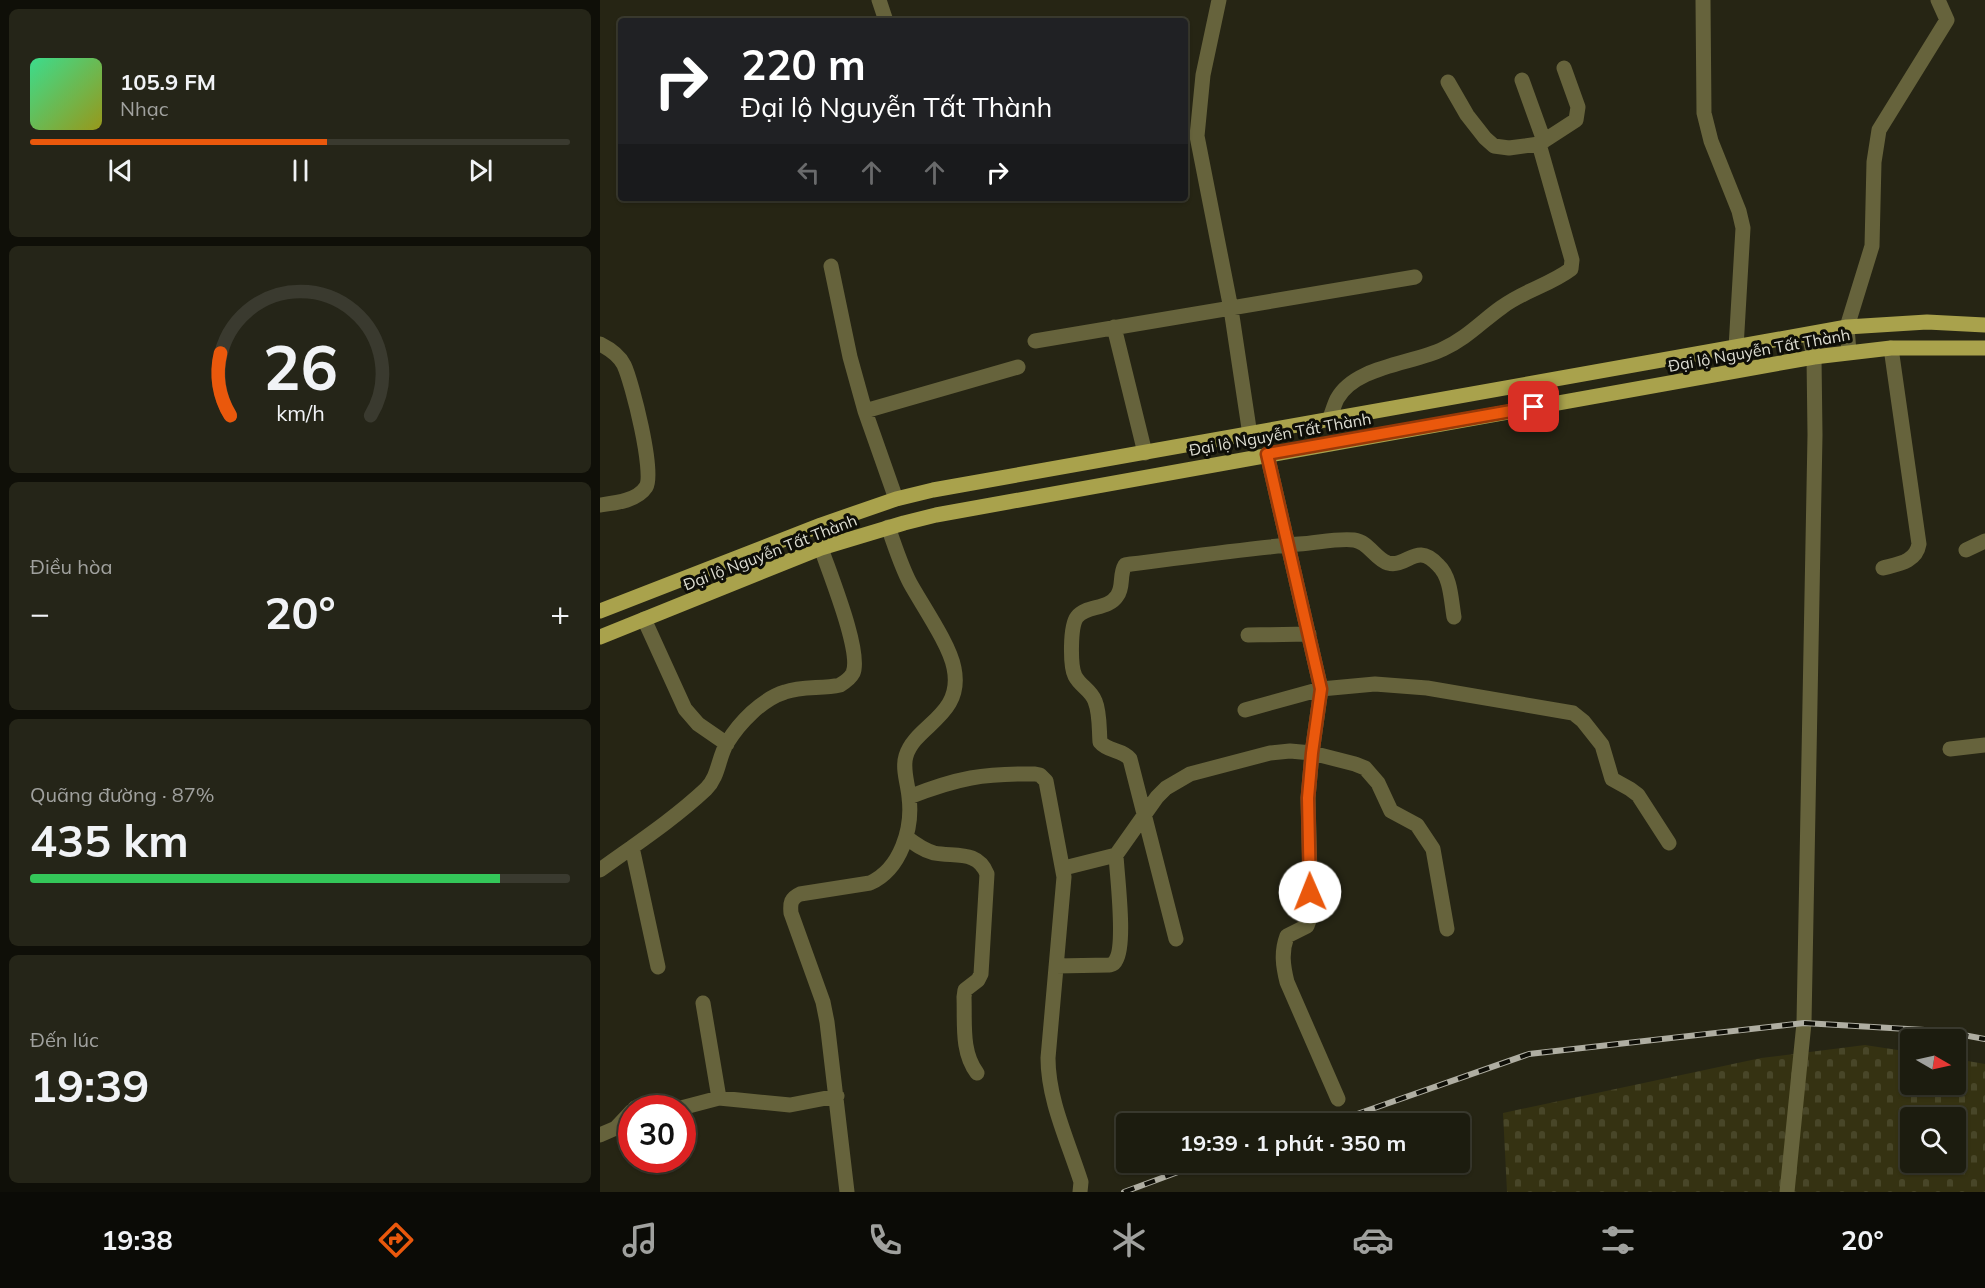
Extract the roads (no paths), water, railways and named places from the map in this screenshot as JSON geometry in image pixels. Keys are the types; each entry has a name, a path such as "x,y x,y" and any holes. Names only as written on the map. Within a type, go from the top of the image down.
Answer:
{"main road":[{"name":"Đại lộ Nguyễn Tất Thành","path":"600,611 821,525 896,499 933,490 1847,327 1927,322 1985,325"},
{"name":"Đại lộ Nguyễn Tất Thành","path":"600,637 821,548 904,523 1260,456 1814,357 1891,348 1984,350"},
{"path":"1250,435 1260,456"},
{"path":"896,499 904,523"}],"street":[{"path":"879,0 885,18"},
{"path":"1219,0 1203,75 1197,136 1231,309 1250,435"},
{"path":"1703,0 1704,112 1711,141 1739,211 1743,228 1736,348"},
{"path":"1849,352 1847,327 1872,246 1874,162 1879,130 1947,20 1938,0"},
{"path":"1448,82 1467,115 1490,144 1509,148 1541,143 1576,120 1578,107 1564,68"},
{"path":"1329,420 1338,399 1345,389 1357,379 1371,372 1443,350 1461,340 1501,308 1571,269 1572,260 1522,80"},
{"path":"831,266 850,357 865,411 896,499"},
{"path":"1035,341 1415,278"},
{"path":"1114,327 1145,453"},
{"path":"1787,1192 1804,1023 1815,435 1814,357 1809,335"},
{"path":"600,344 612,351 624,366 637,409 649,471 648,484 638,495 600,506"},
{"path":"1883,568 1907,561 1918,552 1919,544 1891,348"},
{"path":"865,411 1018,367"},
{"path":"1260,456 1288,545 1321,689 1308,798 1311,915 1307,926 1287,936 1283,963 1287,982 1338,1099"},
{"path":"847,1192 837,1096 823,1002 791,913 791,901 794,896 800,894 870,883 879,879 892,865 906,837 910,822 905,758 912,745 942,714 954,690 954,669 944,644 908,580 888,527"},
{"path":"1176,939 1130,759 1120,751 1104,747 1100,742 1094,700 1090,692 1077,680 1072,670 1073,624 1077,617 1081,613 1111,603 1116,598 1119,594 1122,571 1125,566 1288,545 1353,540 1365,544 1389,563 1396,563 1416,554 1427,556 1439,565 1445,574 1454,616"},
{"path":"1966,550 1985,541"},
{"path":"600,870 707,788 718,770 727,744 749,717 766,702 783,692 840,685 847,681 853,673 855,652 821,548"},
{"path":"644,619 685,709 698,724 727,744"},
{"path":"1248,635 1309,634"},
{"path":"1245,710 1321,689 1375,684 1428,688 1573,713 1583,721 1602,745 1612,779 1638,795 1669,843"},
{"path":"1950,750 1985,745"},
{"path":"1064,868 1116,855 1157,797 1166,788 1190,774 1270,753 1290,751 1312,753 1365,768 1378,783 1391,810 1417,825 1433,849 1447,929"},
{"path":"909,797 942,784 998,773 1040,775 1046,781 1064,868 1048,1074 1081,1182 1080,1192"},
{"path":"906,837 920,848 935,853 975,858 985,868 987,874 981,974 978,980 964,990 963,997 966,1049 970,1064 977,1073"},
{"path":"632,847 658,967"},
{"path":"1056,966 1109,965 1114,964 1117,959 1120,933 1116,855"},
{"path":"703,1004 719,1098"},
{"path":"696,1104 719,1098 784,1105 837,1096"},
{"path":"600,1135 618,1126"}],"railway":[{"path":"1360,1113 1529,1054 1804,1023 1942,1031 1985,1039"},
{"path":"1124,1192 1175,1173"}]}
